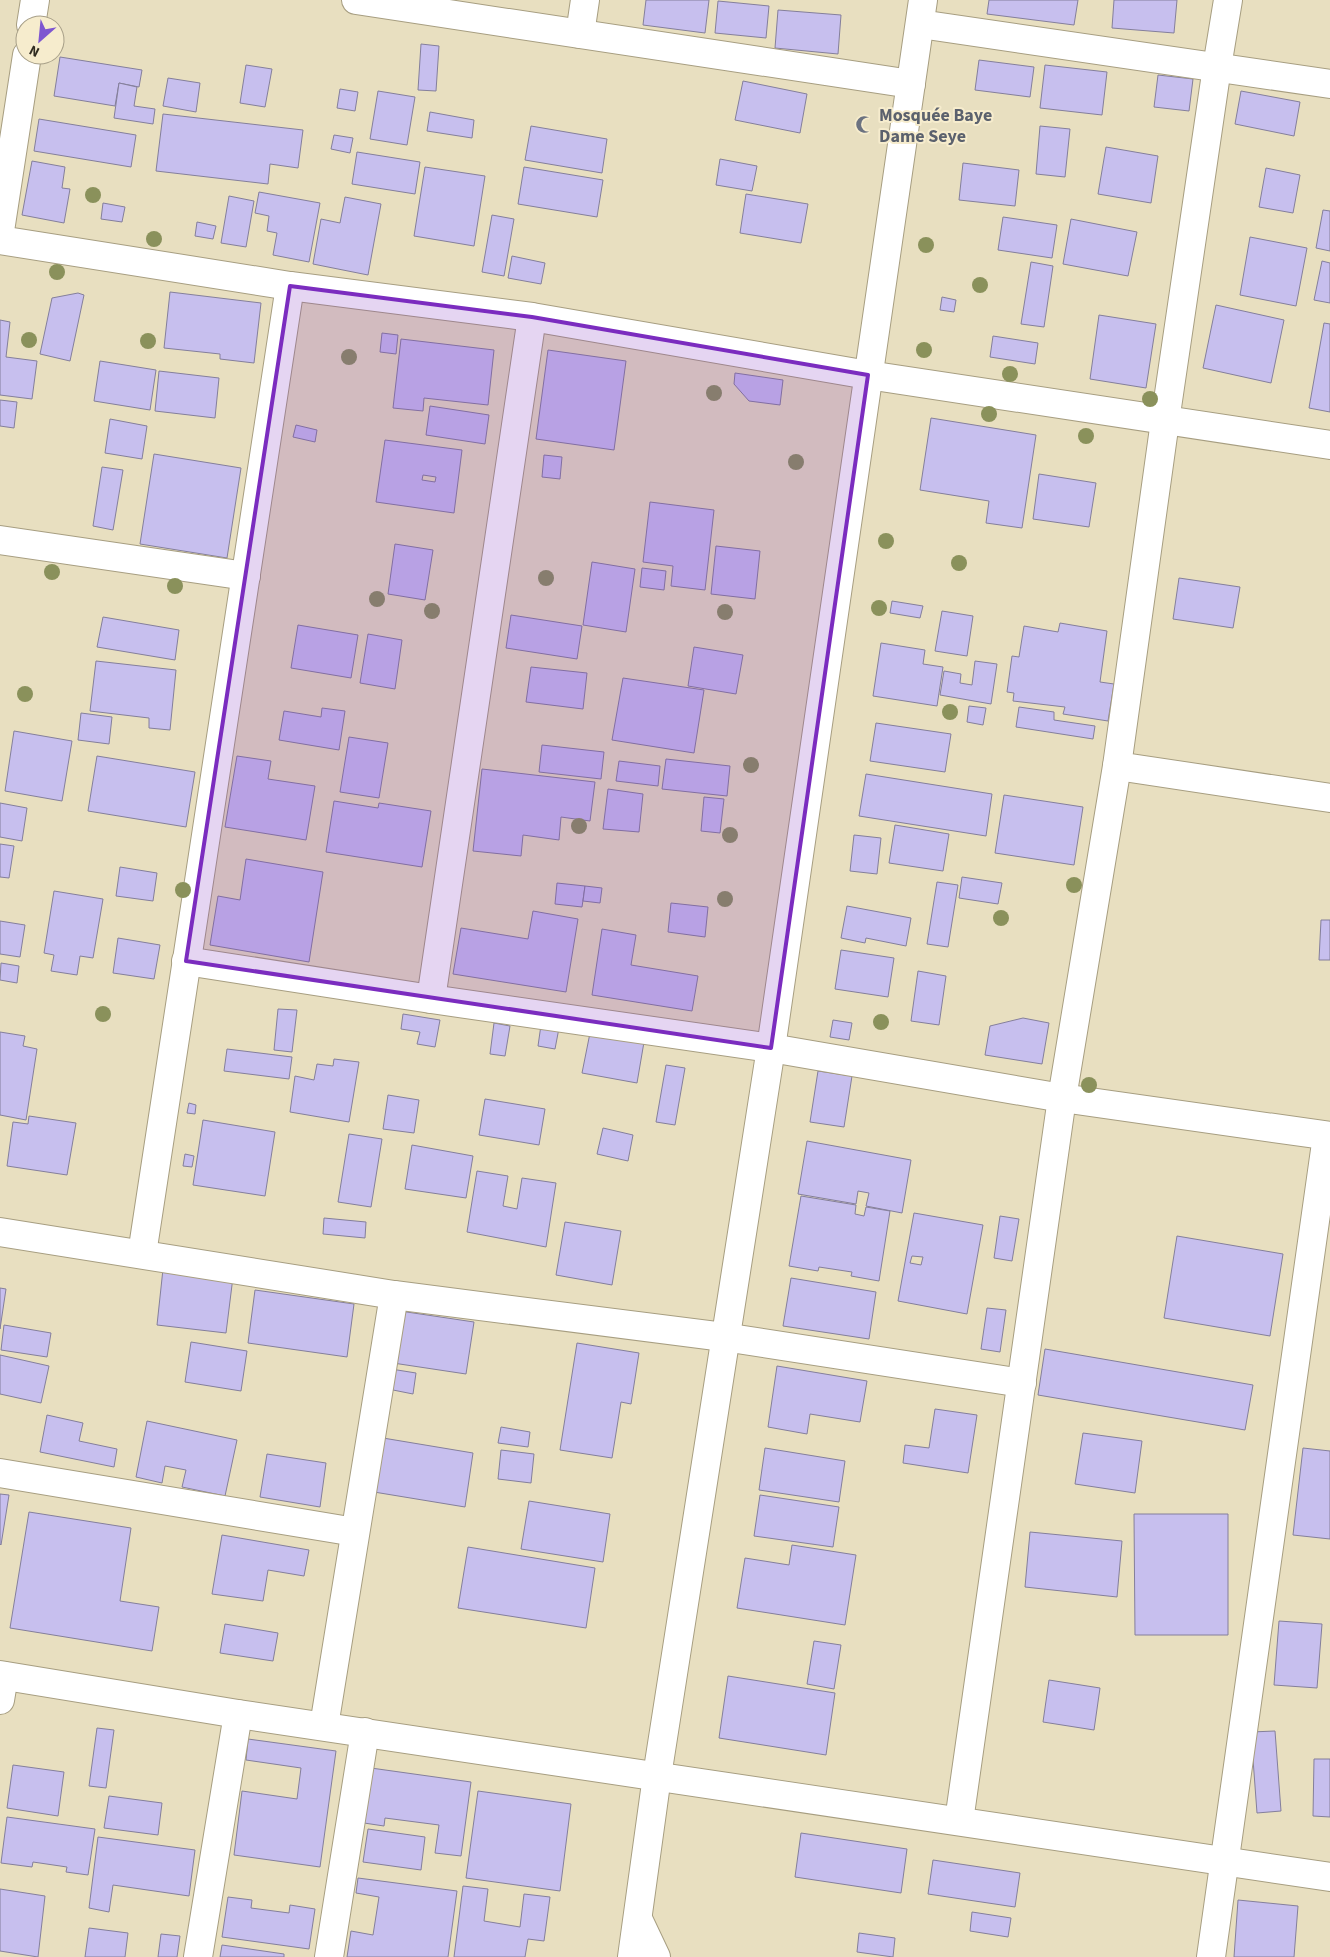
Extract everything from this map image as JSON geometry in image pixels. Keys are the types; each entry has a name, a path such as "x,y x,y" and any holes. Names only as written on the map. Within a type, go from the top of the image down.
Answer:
{"street":[{"path":"33,15 35,0"},
{"path":"356,0 910,84"},
{"path":"580,34 585,0"},
{"path":"959,1821 1062,1098 1118,766 1165,421 1216,67 1228,0"},
{"path":"632,1957 657,1776 724,1338 771,1048 921,12 1216,67 1330,84"},
{"path":"0,231 25,65"},
{"path":"0,240 290,286 532,317 868,375 1330,446"},
{"path":"142,1254 290,286"},
{"path":"431,999 532,317"},
{"path":"0,540 246,576"},
{"path":"1118,766 1330,798"},
{"path":"186,961 431,999 771,1048 1062,1098 1329,1136 1211,1957"},
{"path":"0,1232 394,1295 724,1338 1022,1383"},
{"path":"324,1726 394,1295"},
{"path":"0,1473 355,1532"},
{"path":"1,1684 324,1726 1330,1877"},
{"path":"198,1957 238,1714"},
{"path":"329,1957 365,1732"},
{"path":"638,1919 656,1957"}],"highlighted area":[{"path":"290,286 532,317 868,375 771,1048 186,961"}],"building":[{"path":"646,0 709,0 705,33 643,25"},
{"path":"989,0 1078,0 1074,25 987,14"},
{"path":"1114,0 1177,0 1174,33 1112,28"},
{"path":"718,1 769,6 766,38 715,33"},
{"path":"778,10 841,15 838,54 775,48"},
{"path":"421,44 439,46 436,91 418,90"},
{"path":"65,58 142,70 139,87 119,83 115,106 54,96 59,65 65,65"},
{"path":"979,60 1034,67 1030,97 975,90"},
{"path":"246,65 272,69 265,107 240,103"},
{"path":"1045,65 1107,72 1102,115 1040,108"},
{"path":"1158,75 1193,79 1189,111 1154,107"},
{"path":"168,78 200,83 196,112 163,106"},
{"path":"743,81 807,94 800,133 735,120"},
{"path":"119,83 137,87 134,106 155,109 153,124 114,118"},
{"path":"340,89 358,92 355,111 337,108"},
{"path":"378,91 415,97 407,145 370,139"},
{"path":"1241,91 1300,102 1294,136 1235,124"},
{"path":"430,112 474,120 472,138 427,131"},
{"path":"163,114 303,130 298,168 270,164 268,184 156,171"},
{"path":"39,119 136,135 131,167 34,151"},
{"path":"531,126 607,139 602,173 525,160"},
{"path":"1040,126 1070,129 1065,177 1036,174"},
{"path":"334,135 353,138 350,153 331,149"},
{"path":"1106,147 1158,156 1151,203 1098,194"},
{"path":"357,152 420,162 415,194 352,184"},
{"path":"720,159 757,166 752,191 716,185"},
{"path":"32,161 65,167 62,188 70,189 64,223 22,215"},
{"path":"963,163 1019,170 1015,206 959,200"},
{"path":"425,167 485,176 474,246 414,236"},
{"path":"524,167 603,180 597,217 518,204"},
{"path":"1266,168 1300,175 1293,213 1259,207"},
{"path":"259,192 320,203 309,262 273,255 277,233 267,231 269,216 255,213"},
{"path":"746,194 808,204 801,243 740,233"},
{"path":"229,196 254,201 246,247 221,243"},
{"path":"345,197 381,204 368,275 313,264 321,219 340,223"},
{"path":"103,203 125,207 122,222 101,219"},
{"path":"1323,210 1330,211 1330,251 1316,248"},
{"path":"492,215 514,219 504,276 482,272"},
{"path":"1003,217 1057,225 1052,258 998,250"},
{"path":"1071,219 1137,232 1128,276 1063,264"},
{"path":"197,222 216,226 213,239 195,236"},
{"path":"1250,237 1307,248 1296,306 1240,295"},
{"path":"512,256 545,263 541,284 508,278"},
{"path":"1322,261 1330,263 1330,303 1314,300"},
{"path":"1031,262 1053,266 1044,327 1021,324"},
{"path":"170,292 261,303 254,363 220,359 220,354 164,348"},
{"path":"78,293 84,295 70,361 40,354 52,298"},
{"path":"942,297 956,300 954,312 940,310"},
{"path":"1216,305 1284,320 1271,383 1203,368"},
{"path":"1099,315 1156,324 1146,388 1090,379"},
{"path":"0,320 10,322 6,357 37,361 32,399 0,395"},
{"path":"1324,323 1330,324 1330,412 1309,408"},
{"path":"382,333 398,335 396,354 380,352"},
{"path":"993,336 1038,343 1035,364 990,357"},
{"path":"401,339 494,350 488,405 424,398 423,411 393,408"},
{"path":"548,350 626,361 614,450 536,439"},
{"path":"100,361 156,370 150,410 94,401"},
{"path":"159,371 219,378 215,418 155,411"},
{"path":"735,373 783,380 780,405 749,401 734,384"},
{"path":"0,400 17,402 14,428 0,426"},
{"path":"430,406 489,415 485,444 426,435"},
{"path":"931,418 1036,435 1022,528 986,523 989,501 920,490"},
{"path":"110,419 147,426 142,459 105,453"},
{"path":"296,425 317,430 315,442 293,437"},
{"path":"385,440 462,450 454,513 376,502","holes":["423,475 436,477 435,482 422,480"]},
{"path":"154,454 241,468 227,558 140,544"},
{"path":"544,455 562,457 560,479 542,477"},
{"path":"102,467 123,470 113,530 93,526"},
{"path":"1039,474 1096,483 1089,527 1033,519"},
{"path":"650,502 714,510 705,590 671,586 673,566 643,562"},
{"path":"395,544 433,550 425,600 388,594"},
{"path":"716,546 760,551 755,599 711,594"},
{"path":"592,562 635,569 626,632 583,625"},
{"path":"642,568 666,571 664,590 640,587"},
{"path":"1179,578 1240,587 1233,628 1173,619"},
{"path":"892,601 923,606 920,618 890,613"},
{"path":"942,611 973,616 967,656 935,651"},
{"path":"511,615 582,626 577,659 506,648"},
{"path":"103,617 179,630 175,660 97,647"},
{"path":"1060,623 1107,631 1100,682 1114,684 1108,721 1063,714 1065,707 1013,701 1014,693 1007,692 1012,656 1019,657 1024,626 1058,632"},
{"path":"298,625 358,635 351,678 291,668"},
{"path":"368,634 402,640 395,689 360,683"},
{"path":"881,643 925,650 923,664 943,667 937,706 873,696"},
{"path":"694,647 743,655 736,694 688,686"},
{"path":"96,661 176,670 170,730 149,728 149,718 90,711"},
{"path":"975,661 997,664 991,704 940,695 944,671 961,674 960,683 972,685"},
{"path":"531,667 587,673 583,709 526,702"},
{"path":"623,678 704,690 694,753 612,740"},
{"path":"969,706 986,708 983,725 967,722"},
{"path":"1019,707 1054,712 1054,720 1095,726 1093,739 1016,727"},
{"path":"322,708 345,711 339,750 279,740 284,711 321,717"},
{"path":"81,713 112,717 109,744 78,740"},
{"path":"876,723 951,734 945,772 870,761"},
{"path":"14,731 72,741 62,801 5,791"},
{"path":"349,737 388,743 379,798 340,792"},
{"path":"542,745 604,752 601,779 539,772"},
{"path":"97,756 195,772 186,827 88,811"},
{"path":"237,756 271,761 268,779 315,786 306,840 225,827"},
{"path":"666,759 730,766 727,796 662,789"},
{"path":"619,761 660,766 658,786 616,781"},
{"path":"482,769 595,782 590,821 561,817 559,840 523,835 521,856 473,851"},
{"path":"866,774 992,794 986,836 859,816"},
{"path":"608,789 643,794 639,832 603,829"},
{"path":"1004,795 1083,807 1074,865 995,853"},
{"path":"704,797 724,799 720,833 701,831"},
{"path":"334,801 378,808 379,803 431,811 422,867 326,852"},
{"path":"0,803 27,808 22,841 0,837"},
{"path":"895,825 949,834 943,871 889,863"},
{"path":"854,835 881,838 877,874 850,871"},
{"path":"0,844 14,846 9,878 0,877"},
{"path":"246,859 323,872 309,962 210,945 218,896 240,900"},
{"path":"120,867 157,873 153,901 116,896"},
{"path":"962,877 1002,883 998,904 959,898"},
{"path":"937,882 958,885 948,947 927,944"},
{"path":"557,883 585,886 582,907 555,904"},
{"path":"585,886 602,888 600,903 583,901"},
{"path":"54,891 103,899 93,958 80,956 77,975 51,971 54,955 44,953"},
{"path":"671,903 708,907 705,937 668,932"},
{"path":"847,906 911,918 906,946 866,938 865,943 841,938"},
{"path":"533,911 578,919 566,992 453,974 461,928 528,939"},
{"path":"1321,920 1330,920 1330,960 1319,960"},
{"path":"0,921 25,925 20,957 0,954"},
{"path":"602,929 636,935 631,965 698,976 692,1011 592,995"},
{"path":"118,938 160,945 154,979 113,973"},
{"path":"841,950 894,958 888,997 835,989"},
{"path":"1,963 19,966 17,983 0,980"},
{"path":"918,971 946,976 939,1025 911,1021"},
{"path":"278,1009 297,1010 292,1052 274,1050"},
{"path":"403,1014 440,1020 435,1047 417,1044 420,1032 401,1029"},
{"path":"1023,1018 1049,1023 1042,1064 985,1055 990,1026"},
{"path":"833,1020 852,1023 849,1040 830,1037"},
{"path":"494,1023 510,1026 505,1056 490,1054"},
{"path":"541,1025 559,1028 555,1049 538,1046"},
{"path":"0,1032 25,1036 23,1046 37,1049 26,1120 0,1115"},
{"path":"590,1033 644,1042 637,1083 582,1073"},
{"path":"227,1049 292,1057 289,1079 224,1071"},
{"path":"334,1059 359,1062 349,1122 290,1112 295,1076 314,1080 317,1064 333,1066"},
{"path":"666,1065 685,1068 675,1125 656,1122"},
{"path":"818,1071 852,1076 844,1127 810,1122"},
{"path":"388,1095 419,1100 414,1133 383,1129"},
{"path":"485,1099 545,1109 539,1145 479,1135"},
{"path":"189,1103 196,1105 195,1114 187,1113"},
{"path":"29,1116 76,1123 67,1175 7,1166 13,1122 28,1124"},
{"path":"203,1120 275,1132 265,1196 193,1185"},
{"path":"603,1128 633,1135 628,1161 597,1154"},
{"path":"349,1134 382,1139 371,1207 338,1202"},
{"path":"807,1141 911,1160 902,1213 866,1206 869,1193 858,1191 856,1204 798,1194"},
{"path":"412,1145 473,1156 466,1198 405,1189"},
{"path":"185,1154 194,1156 192,1167 183,1166"},
{"path":"477,1171 508,1176 503,1206 517,1209 522,1178 556,1183 546,1247 467,1232"},
{"path":"801,1196 856,1205 855,1214 864,1216 866,1207 890,1211 879,1281 851,1276 852,1272 819,1267 818,1271 789,1266"},
{"path":"914,1213 983,1225 967,1314 898,1301","holes":["912,1256 923,1257 921,1265 910,1263"]},
{"path":"1000,1216 1019,1219 1012,1261 994,1258"},
{"path":"324,1218 366,1222 365,1238 323,1234"},
{"path":"565,1222 621,1231 612,1285 556,1275"},
{"path":"1177,1236 1283,1254 1270,1336 1164,1318"},
{"path":"163,1269 233,1277 226,1333 157,1325"},
{"path":"791,1278 876,1292 869,1339 783,1326"},
{"path":"0,1288 6,1289 0,1329"},
{"path":"255,1290 354,1304 347,1357 248,1343"},
{"path":"987,1308 1006,1310 1000,1352 981,1349"},
{"path":"400,1311 474,1322 466,1374 393,1363"},
{"path":"4,1325 51,1333 47,1357 1,1350"},
{"path":"191,1342 247,1351 241,1391 185,1382"},
{"path":"577,1343 639,1353 631,1404 621,1402 612,1458 560,1450"},
{"path":"1045,1349 1253,1385 1245,1430 1038,1395"},
{"path":"0,1355 49,1366 41,1403 0,1394"},
{"path":"777,1366 867,1381 860,1422 810,1414 807,1434 768,1427"},
{"path":"391,1369 416,1373 413,1394 388,1389"},
{"path":"935,1409 977,1415 968,1473 903,1463 905,1445 929,1448"},
{"path":"47,1415 83,1423 79,1441 117,1449 114,1467 40,1452"},
{"path":"147,1421 237,1440 225,1496 182,1487 186,1470 165,1466 162,1483 136,1477"},
{"path":"501,1427 530,1432 528,1447 498,1443"},
{"path":"1083,1433 1142,1441 1135,1493 1075,1484"},
{"path":"383,1438 473,1453 465,1507 374,1492"},
{"path":"765,1448 845,1461 839,1502 759,1490"},
{"path":"1303,1448 1330,1451 1330,1539 1293,1535"},
{"path":"501,1450 534,1454 531,1483 498,1479"},
{"path":"267,1454 326,1463 320,1507 260,1497"},
{"path":"0,1494 9,1495 1,1545 0,1544"},
{"path":"760,1495 839,1507 833,1547 754,1536"},
{"path":"529,1501 610,1514 603,1562 521,1549"},
{"path":"29,1512 131,1528 120,1601 159,1607 152,1651 10,1628"},
{"path":"1134,1514 1228,1514 1228,1635 1135,1635"},
{"path":"1030,1532 1122,1541 1117,1597 1025,1587"},
{"path":"222,1535 309,1550 304,1576 268,1570 263,1601 212,1594"},
{"path":"792,1545 856,1555 845,1625 737,1608 745,1558 789,1565"},
{"path":"468,1547 595,1568 586,1628 458,1608"},
{"path":"1279,1621 1322,1624 1317,1688 1274,1685"},
{"path":"225,1624 278,1633 273,1661 220,1653"},
{"path":"814,1641 841,1645 834,1689 807,1684"},
{"path":"728,1676 835,1693 826,1755 719,1738"},
{"path":"1049,1680 1100,1688 1094,1730 1043,1722"},
{"path":"97,1728 114,1730 106,1788 89,1786"},
{"path":"1275,1731 1281,1811 1257,1813 1251,1732"},
{"path":"248,1739 336,1751 320,1867 234,1855 242,1791 297,1799 301,1768 246,1760"},
{"path":"1314,1759 1330,1759 1330,1817 1313,1816"},
{"path":"13,1765 64,1772 58,1816 7,1808"},
{"path":"371,1768 471,1782 461,1856 435,1853 439,1825 385,1818 384,1826 364,1823"},
{"path":"478,1791 571,1804 560,1891 466,1878"},
{"path":"109,1796 162,1803 158,1835 104,1828"},
{"path":"7,1817 95,1829 88,1875 66,1872 67,1867 33,1862 32,1867 1,1863"},
{"path":"368,1829 425,1837 421,1870 363,1862"},
{"path":"801,1833 907,1849 901,1893 795,1877"},
{"path":"98,1837 195,1850 189,1896 113,1885 109,1912 89,1908"},
{"path":"933,1860 1020,1873 1015,1907 928,1894"},
{"path":"358,1878 457,1891 448,1957 347,1957 351,1931 373,1935 379,1897 356,1893"},
{"path":"463,1886 488,1889 484,1921 520,1927 524,1894 550,1897 544,1941 528,1939 525,1957 454,1957"},
{"path":"0,1889 45,1896 38,1957 0,1951"},
{"path":"228,1897 252,1900 251,1908 289,1913 290,1905 315,1909 309,1949 222,1937"},
{"path":"1238,1900 1298,1906 1294,1957 1234,1957"},
{"path":"972,1912 1011,1918 1008,1937 970,1931"},
{"path":"89,1928 128,1933 125,1957 85,1957"},
{"path":"859,1933 895,1938 893,1957 857,1952"},
{"path":"161,1934 180,1936 177,1957 158,1957"},
{"path":"222,1945 284,1954 284,1957 220,1957"}],"place":[{"name":"Mosquée Baye Dame Seye","path":"865,125"}]}
